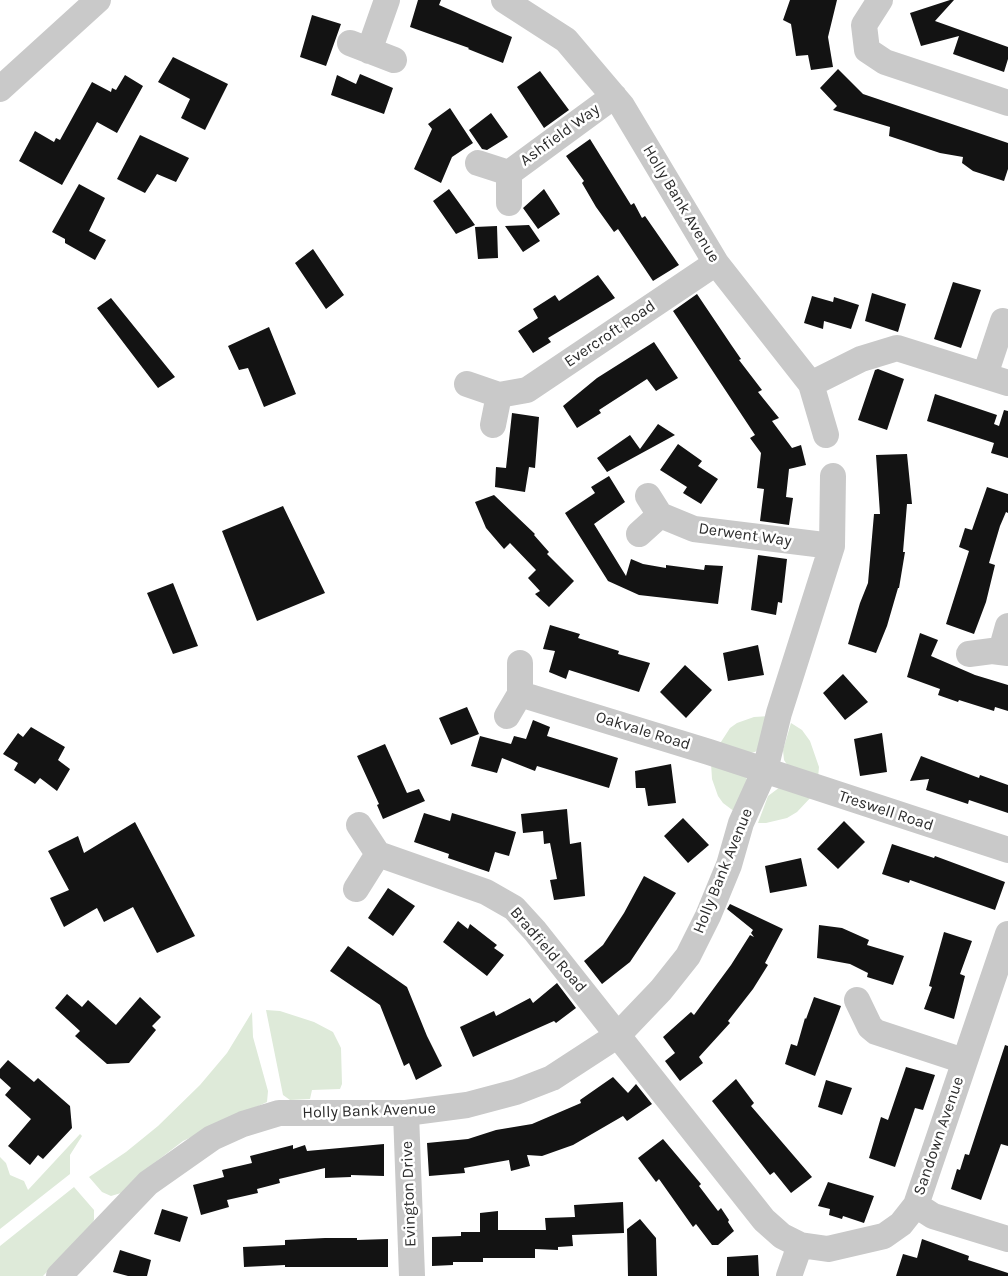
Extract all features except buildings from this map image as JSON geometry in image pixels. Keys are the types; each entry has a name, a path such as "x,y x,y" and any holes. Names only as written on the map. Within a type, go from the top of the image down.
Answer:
{"street":[{"path":"0,89 98,0"},
{"path":"387,0 360,47 394,60"},
{"name":"Holly Bank Avenue","path":"504,0 566,40 622,106 716,263 811,384 826,435"},
{"path":"880,0 864,25 866,50 885,62 1008,103"},
{"name":"Ashfield Way","path":"478,163 509,173 614,96"},
{"path":"509,173 509,204"},
{"name":"Evercroft Road","path":"467,384 500,395 527,390 716,263"},
{"path":"811,384 861,359 897,348 997,379 1003,322"},
{"path":"493,425 500,395"},
{"name":"Holly Bank Avenue","path":"59,1276 148,1183 212,1138 243,1124 279,1113 406,1113 467,1105 516,1092 552,1078 618,1035 661,990 688,956 708,916 729,865 741,823 765,770 778,713 832,546 833,476"},
{"name":"Derwent Way","path":"639,534 654,506 694,529 832,546"},
{"path":"969,654 1005,652 1008,626"},
{"path":"507,716 520,694 520,663"},
{"name":"Oakvale Road","path":"520,694 765,770"},
{"name":"Treswell Road","path":"765,770 1008,850"},
{"path":"356,889 378,854 359,825"},
{"name":"Bradfield Road","path":"378,854 486,892 514,908 535,931 618,1035"},
{"name":"Sandown Avenue","path":"618,1035 764,1220 782,1236 800,1245 828,1249 884,1236 901,1224 916,1205 1008,934"},
{"path":"857,1000 864,1037 964,1061"},
{"name":"Evington Drive","path":"406,1113 412,1276"},
{"path":"916,1205 933,1216 1008,1239"},
{"path":"788,1276 800,1245"}],"green space":[{"path":"770,716 760,748 755,752 749,753 719,745 730,728 737,723 754,717"},
{"path":"791,723 802,730 810,741 819,767 818,778 788,766 784,760 783,750"},
{"path":"711,763 743,774 747,779 739,815 723,803 718,796 712,779"},
{"path":"780,787 813,795 797,812 787,818 758,823 768,796"},
{"path":"266,1010 280,1011 314,1022 333,1032 341,1048 342,1084 340,1089 312,1090 310,1099 290,1100 283,1095"},
{"path":"252,1012 253,1037 268,1091 267,1102 183,1141 149,1167 121,1193 111,1196 102,1192 89,1177 126,1152 158,1126 200,1085 227,1053"},
{"path":"80,1134 82,1136 70,1155 70,1174 0,1229 0,1157 6,1163 10,1175 24,1181 28,1190"},
{"path":"74,1187 94,1210 94,1220 90,1227 43,1276 0,1276 0,1246"}]}
